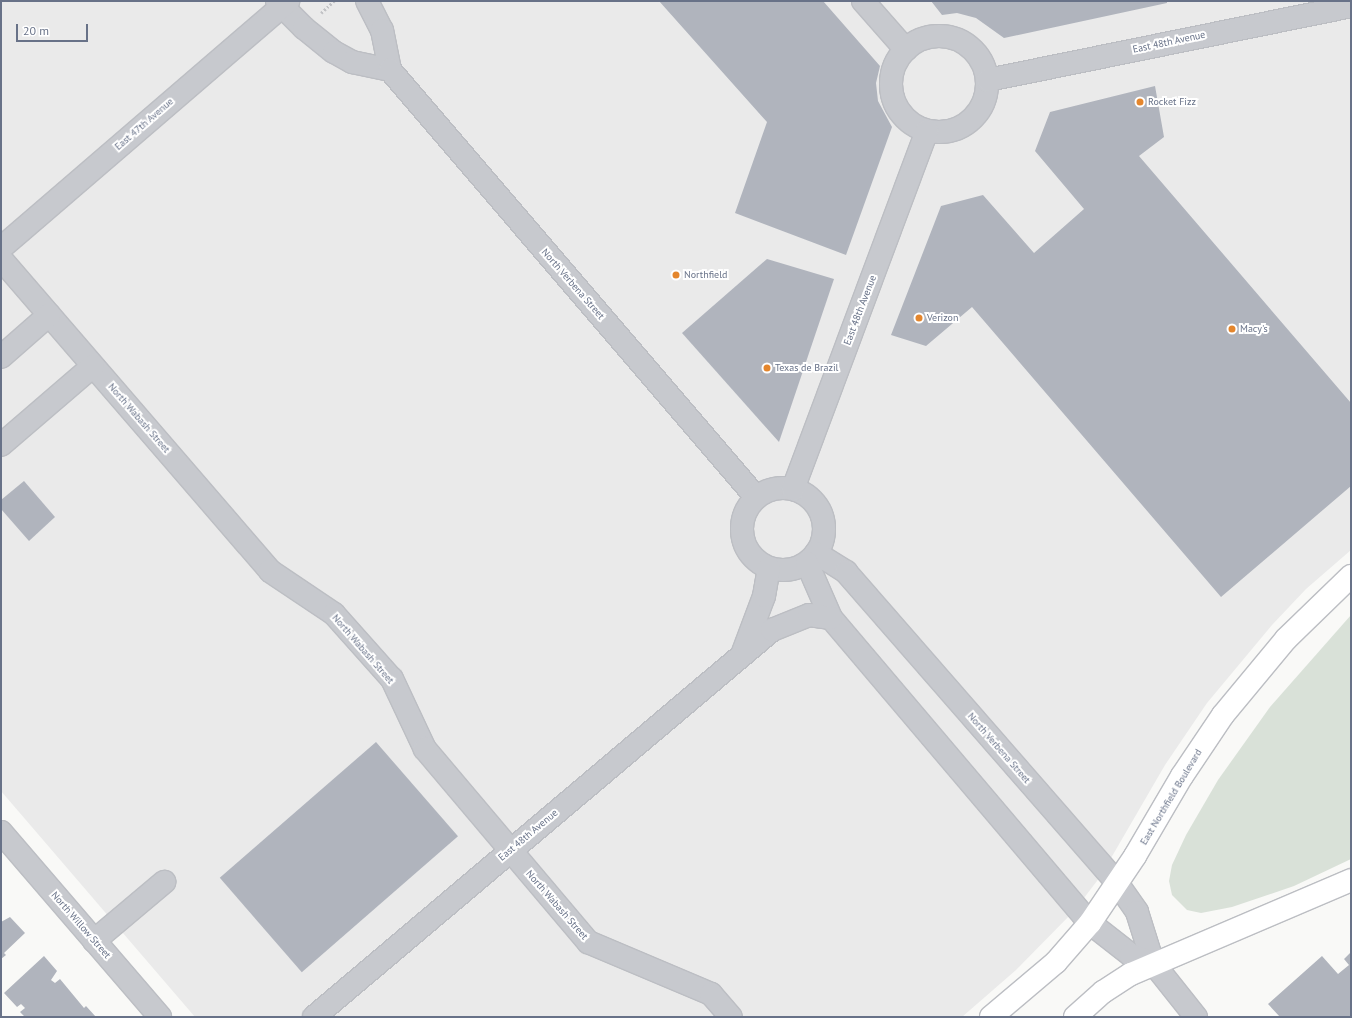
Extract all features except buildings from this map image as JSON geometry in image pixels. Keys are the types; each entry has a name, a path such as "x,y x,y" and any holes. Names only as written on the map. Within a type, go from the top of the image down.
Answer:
{"main road":[{"name":"East Northfield Boulevard","path":"991,1017 1056,962 1090,923 1117,883 1182,776 1223,715 1286,639 1351,576"},
{"path":"1074,1017 1103,992 1153,963 1351,880"}],"street":[{"name":"North Verbena Street","path":"367,1 382,30 390,70 756,497"},
{"path":"863,1 906,50"},
{"path":"282,3 334,52 352,62 390,70"},
{"name":"East 47th Avenue","path":"1,248 282,3"},
{"name":"East 48th Avenue","path":"988,80 1351,6"},
{"path":"933,36 956,39 976,52 984,65 988,80 987,95 981,110 970,121 957,129 942,132 927,131 914,125 902,116 895,103 891,89 892,75 897,61 906,50 919,41 933,36"},
{"name":"East 48th Avenue","path":"793,488 927,131"},
{"name":"North Wabash Street","path":"1,258 270,571 334,614 392,679 425,750 588,942 711,994 731,1017"},
{"path":"1,357 50,315"},
{"path":"1,445 93,366"},
{"path":"780,487 793,488 806,494 816,503 822,515 825,528 823,542 812,558 782,570 769,568 756,561 747,550 742,536 742,522 747,508 756,497 780,487"},
{"name":"North Verbena Street","path":"812,558 846,572 1117,883 1137,912 1153,963 1196,1017"},
{"path":"812,558 831,618 1090,923 1131,955 1153,963"},
{"name":"East 48th Avenue","path":"743,653 764,596 769,568"},
{"name":"East 48th Avenue","path":"314,1017 772,630 792,620 809,615 831,618"},
{"name":"North Willow Street","path":"1,832 160,1017"},
{"path":"94,941 164,882"}],"path":[{"path":"320,14 334,1"}],"shaded area":[{"name":"Northfield","path":"1,1 1351,1 1351,550 1306,589 1272,625 1207,703 1165,765 1100,877 1074,911 1016,970 962,1017 195,1017 1,791"},
{"path":"1351,615 1351,859 1294,886 1232,907 1201,913 1187,910 1172,895 1169,881 1172,865 1186,835 1218,780 1270,707"}],"place":[{"name":"Rocket Fizz","path":"1140,102"},
{"name":"Northfield","path":"676,275"},
{"name":"Verizon","path":"919,318"},
{"name":"Macy's","path":"1232,329"},
{"name":"Texas de Brazil","path":"767,368"}]}
